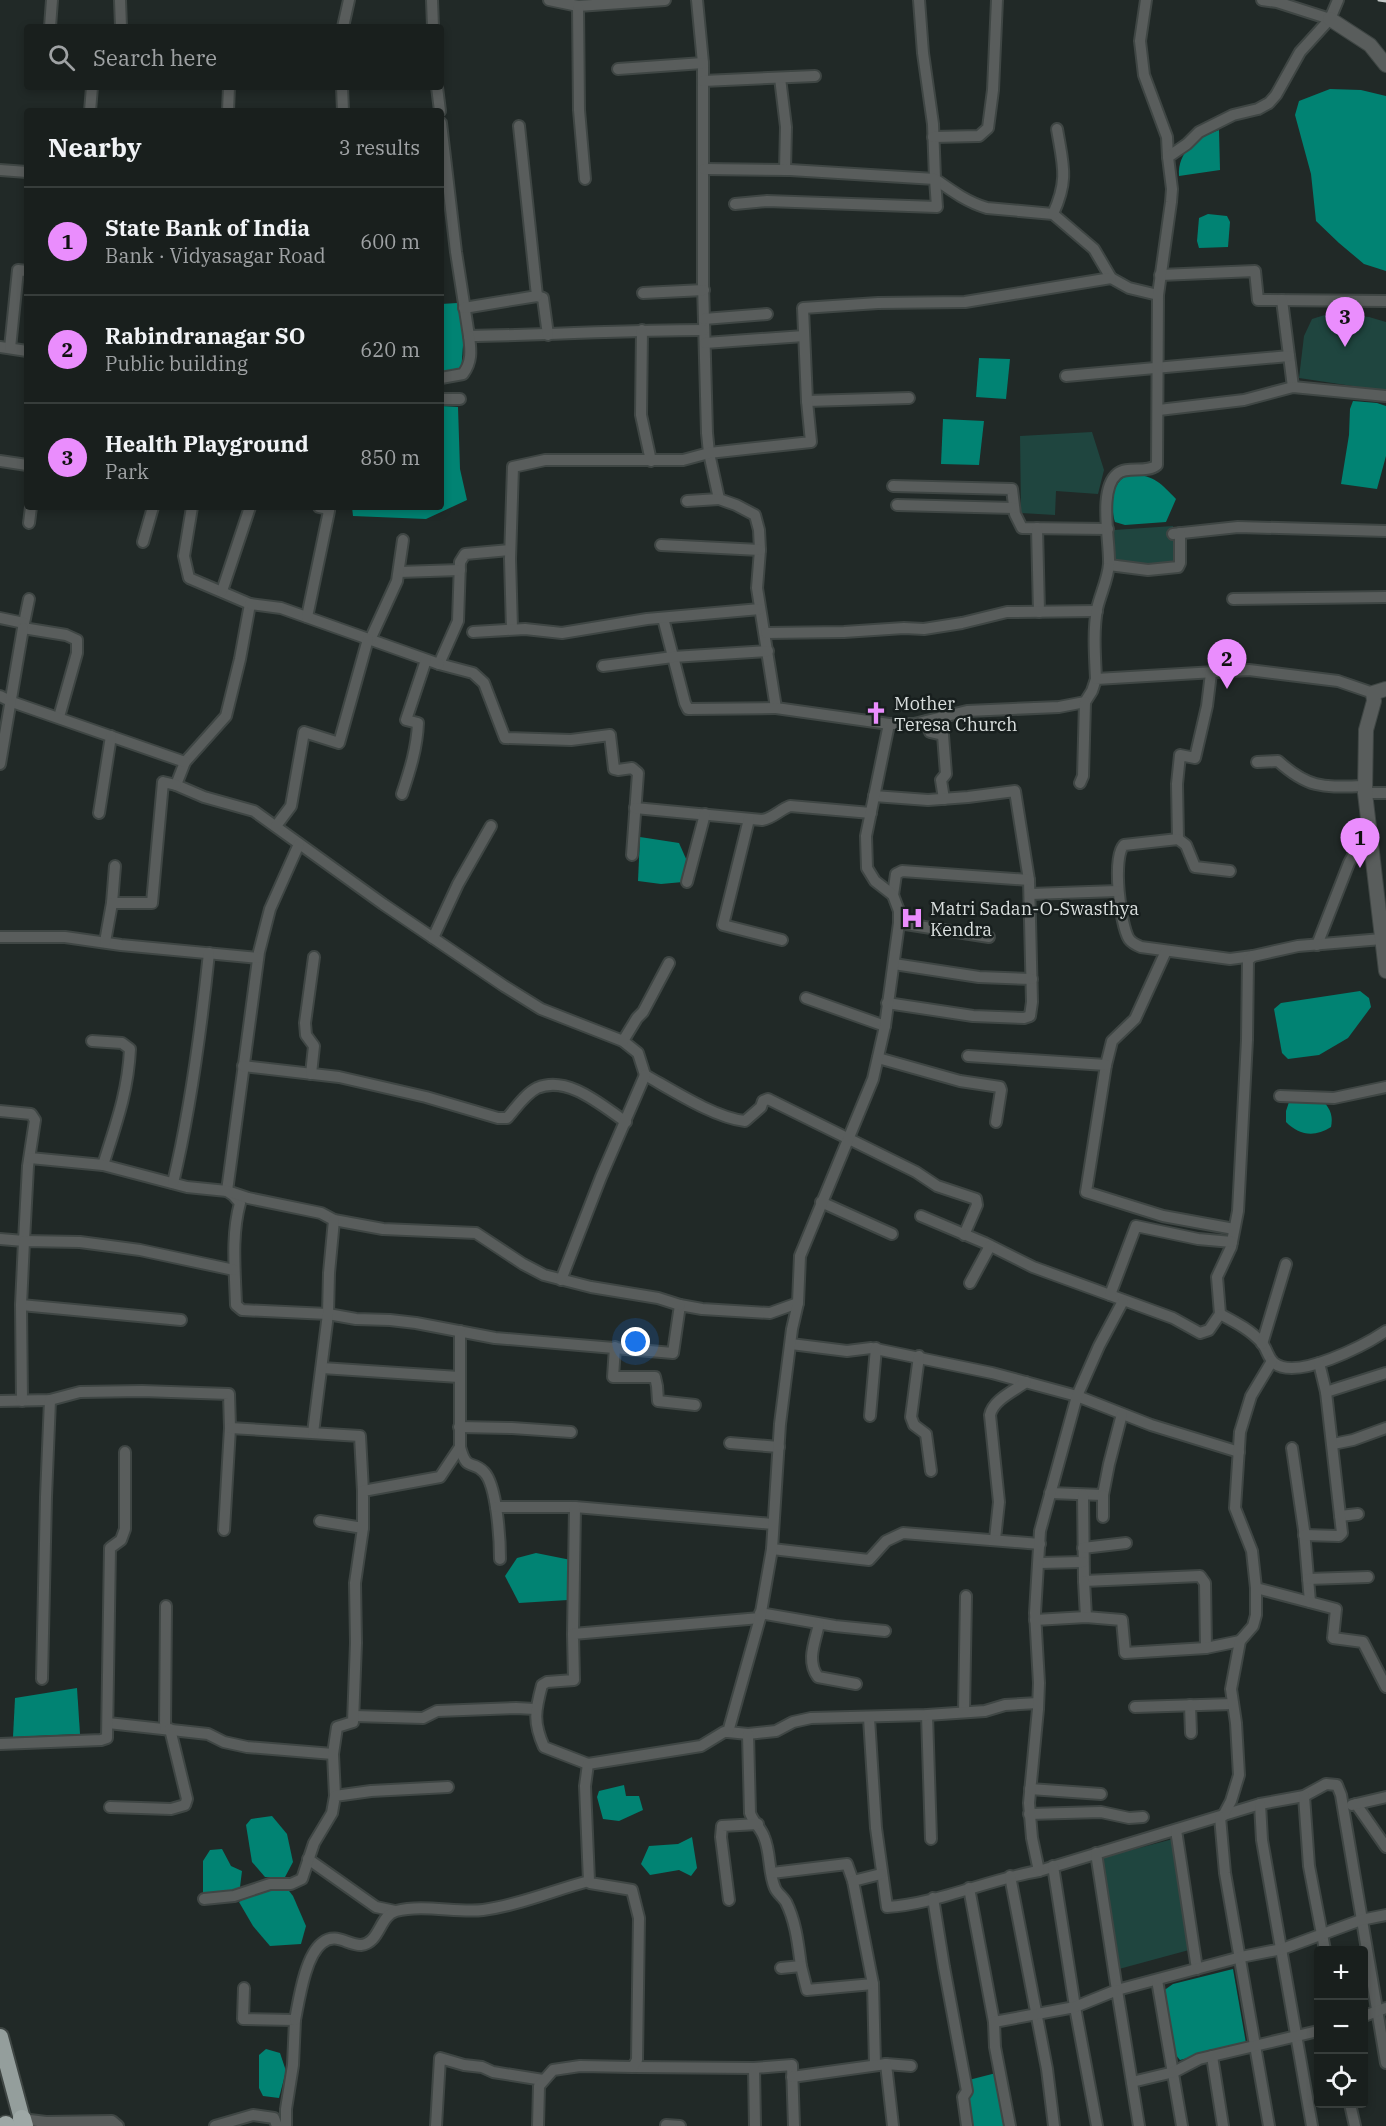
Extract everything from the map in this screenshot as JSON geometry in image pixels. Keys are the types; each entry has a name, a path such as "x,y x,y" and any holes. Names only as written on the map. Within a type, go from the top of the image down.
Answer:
{"highway":[{"path":"0,2037 11,2123"}],"street":[{"path":"50,24 52,0"},
{"path":"120,0 121,24"},
{"path":"344,24 349,0"},
{"path":"432,0 433,24"},
{"path":"549,0 578,6 600,2 665,0"},
{"path":"697,0 703,63 704,325 709,453 719,499"},
{"path":"735,204 767,201 937,207 920,0"},
{"path":"933,137 979,136 988,128 993,90 997,0"},
{"path":"1080,783 1083,776 1085,702 1092,692 1096,679 1094,649 1097,611 1109,565 1106,501 1116,475 1122,471 1152,469 1157,465 1158,295 1172,189 1167,137 1144,75 1140,41 1146,0"},
{"path":"1262,0 1277,2 1330,19 1370,45 1386,64"},
{"path":"1168,157 1187,144 1198,132 1233,115 1258,109 1269,103 1276,95 1300,52 1330,19 1338,0"},
{"path":"578,6 579,110 585,179"},
{"path":"618,69 703,63"},
{"path":"703,81 815,76"},
{"path":"780,78 786,127 785,170"},
{"path":"90,108 92,90"},
{"path":"228,108 229,90"},
{"path":"342,90 343,108"},
{"path":"437,90 440,108"},
{"path":"519,126 537,296"},
{"path":"1053,214 1062,194 1064,182 1058,129"},
{"path":"444,149 471,354 469,366 463,374 444,377"},
{"path":"704,169 785,170 935,179 976,205 1053,214 1094,249 1112,278 1129,288 1158,295"},
{"path":"0,170 24,172"},
{"path":"24,271 18,270 5,348 24,351"},
{"path":"1160,275 1256,271 1258,300 1386,301"},
{"path":"512,629 510,550 513,467 545,460 683,460 709,453 811,442 803,308 878,303 965,302 1112,278"},
{"path":"643,293 704,290"},
{"path":"464,308 537,296 543,298 545,304 548,335"},
{"path":"1282,300 1293,387"},
{"path":"469,336 642,330 704,325 767,314"},
{"path":"642,330 641,415 651,460"},
{"path":"705,343 804,336"},
{"path":"1066,376 1289,356"},
{"path":"1158,410 1235,401 1293,387 1386,396"},
{"path":"807,401 909,398"},
{"path":"444,399 460,399"},
{"path":"0,461 24,465"},
{"path":"893,486 1012,489 1014,508 1022,528 1108,530"},
{"path":"687,501 719,499 736,505 755,516 759,530 760,550 757,588 766,633 776,708"},
{"path":"897,505 1014,508"},
{"path":"29,524 31,510"},
{"path":"143,542 152,510"},
{"path":"192,510 184,555 189,578 250,604 281,609 307,617 426,660 473,673 484,683 505,738 571,740 610,735 614,769 632,768 638,773 632,855"},
{"path":"222,591 249,510"},
{"path":"307,617 327,510"},
{"path":"1109,565 1148,570 1178,567 1180,563 1176,533 1238,527 1386,531"},
{"path":"1037,528 1039,612"},
{"path":"276,826 291,806 304,732 339,743 369,639 397,581 403,540"},
{"path":"660,544 760,550"},
{"path":"439,664 458,621 460,562 465,554 510,550"},
{"path":"399,573 459,570"},
{"path":"1233,598 1386,597"},
{"path":"0,764 29,598"},
{"path":"176,785 185,762 226,716 250,604"},
{"path":"473,632 512,629 562,633 663,618 760,609"},
{"path":"766,633 843,632 904,627 924,629 962,623 1006,612 1097,611"},
{"path":"0,618 77,640 77,654 59,717"},
{"path":"663,618 688,709 776,708 889,724 914,724 967,711 1059,707 1085,702"},
{"path":"603,666 673,657 768,651"},
{"path":"402,794 415,753 418,723 406,720 426,660"},
{"path":"1096,679 1250,670 1338,681 1380,691 1374,701 1366,730 1366,789 1386,971"},
{"path":"1178,839 1177,784 1180,755 1195,758 1208,706 1211,673"},
{"path":"0,696 185,762"},
{"path":"927,721 930,732 944,735 946,774 941,780 944,799"},
{"path":"728,1732 760,1616 772,1549 779,1447 798,1303 800,1256 820,1202 873,1079 885,1026 899,923 897,904 893,895 875,881 867,868 866,836 889,724"},
{"path":"99,813 111,736"},
{"path":"1257,762 1278,761 1291,773 1318,786 1366,789 1386,793"},
{"path":"112,903 152,903 163,782 176,785 204,797 254,810 433,938 541,1009 623,1041 638,1053 645,1075 561,1280"},
{"path":"874,796 944,799 1015,791 1030,894 1032,979 1030,1016 973,1016 887,1003"},
{"path":"635,808 762,820 772,818 782,809 790,806 871,813"},
{"path":"687,882 705,814"},
{"path":"749,819 723,925 782,940"},
{"path":"433,938 458,884 491,826"},
{"path":"1230,871 1195,867 1186,845 1178,839 1124,845 1120,849 1118,891 1121,914 1130,941 1141,947 1230,959 1298,946 1384,949"},
{"path":"227,1191 258,958 270,909 299,844"},
{"path":"1317,945 1355,852 1371,850"},
{"path":"105,942 112,903 115,866"},
{"path":"893,895 896,874 902,871 1029,880"},
{"path":"1030,894 1118,891"},
{"path":"899,923 989,937"},
{"path":"0,937 43,935 258,958"},
{"path":"1167,951 1135,1019 1112,1041 1106,1065 1086,1192 1233,1236"},
{"path":"173,1183 184,1139 198,1057 209,953"},
{"path":"921,1216 1033,1267 1173,1318 1200,1333 1209,1330 1220,1314 1217,1277 1233,1236 1238,1211 1247,1040 1247,965 1248,960 1254,956"},
{"path":"311,1074 314,1046 306,1035 305,1023 315,957"},
{"path":"623,1041 643,1012 669,963"},
{"path":"894,964 979,977 1032,979"},
{"path":"806,998 885,1026"},
{"path":"92,1041 122,1043 130,1049 123,1107 103,1165"},
{"path":"968,1056 1106,1065"},
{"path":"878,1058 960,1081 1000,1087 996,1122"},
{"path":"243,1066 339,1077 426,1097 498,1118 507,1118 523,1099 536,1089 552,1084 580,1092 626,1122"},
{"path":"645,1075 682,1096 735,1120 745,1121 752,1117 763,1101 768,1099 916,1172 937,1186 976,1199 978,1205 964,1235"},
{"path":"1280,1096 1334,1098 1386,1087"},
{"path":"0,1111 33,1116 35,1119 30,1158 21,1305 22,1401"},
{"path":"30,1158 103,1165 187,1187 227,1191 248,1198 321,1213 334,1220 382,1229 476,1233 523,1264 561,1280 658,1298 702,1310 770,1313 798,1303"},
{"path":"227,1191 240,1203 236,1216 234,1270 236,1305 242,1310 328,1314 356,1319 407,1322 495,1338 674,1353 680,1305"},
{"path":"820,1202 892,1234"},
{"path":"313,1433 328,1314 334,1220"},
{"path":"1110,1295 1136,1226 1198,1239 1233,1236"},
{"path":"0,1239 107,1245 234,1270"},
{"path":"970,1283 990,1246"},
{"path":"1262,1344 1286,1264"},
{"path":"1039,1871 1029,1814 1039,1683 1035,1620 1040,1532 1077,1396 1099,1346 1123,1301"},
{"path":"21,1305 181,1320"},
{"path":"1220,1314 1242,1325 1262,1344 1272,1361 1279,1366 1299,1368 1319,1363 1371,1341 1386,1331"},
{"path":"460,1331 460,1447 466,1464 484,1472 496,1507 500,1559"},
{"path":"791,1344 847,1351 876,1348 992,1372 1077,1396 1151,1425 1239,1452"},
{"path":"615,1347 613,1377 655,1377 658,1401 695,1405"},
{"path":"870,1416 876,1348"},
{"path":"919,1356 911,1417 914,1425 926,1434 931,1471"},
{"path":"1269,2126 1226,1873 1222,1817 1231,1801 1239,1775 1231,1689 1240,1641 1256,1621 1257,1588 1252,1551 1235,1508 1240,1432 1251,1396 1272,1361"},
{"path":"1304,1535 1338,1536 1342,1533 1326,1392 1319,1363"},
{"path":"322,1368 459,1377"},
{"path":"1326,1392 1386,1373"},
{"path":"995,1539 999,1502 991,1409 1026,1382"},
{"path":"0,1401 50,1400 80,1392 142,1391 229,1394 230,1428 224,1530"},
{"path":"42,1679 50,1400"},
{"path":"1103,1517 1109,1464 1122,1414"},
{"path":"459,1427 572,1432"},
{"path":"204,1899 234,1896 270,1884 291,1884 302,1879 314,1843 332,1813 335,1796 333,1754 337,1727 354,1722 355,1583 363,1527 360,1436 230,1428"},
{"path":"1333,1444 1353,1440 1386,1428"},
{"path":"730,1443 779,1447"},
{"path":"363,1491 440,1476 460,1447"},
{"path":"1292,1448 1304,1535 1310,1602"},
{"path":"0,1744 105,1740 108,1734 107,1651 110,1636 110,1548 121,1540 125,1529 125,1452"},
{"path":"1050,1493 1104,1495"},
{"path":"1083,1495 1086,1617"},
{"path":"496,1507 575,1507 773,1524"},
{"path":"575,1507 574,1680 548,1682 542,1685 536,1709 538,1732 544,1747 588,1764 701,1746 724,1732 748,1734 776,1731 792,1722 811,1718 869,1718 985,1711 1005,1705 1038,1702"},
{"path":"1340,1516 1359,1514"},
{"path":"320,1521 363,1527"},
{"path":"772,1549 869,1560 886,1541 903,1533 1040,1544"},
{"path":"1083,1548 1126,1543"},
{"path":"1039,1563 1083,1562"},
{"path":"1084,1581 1200,1576 1205,1583 1206,1648"},
{"path":"1308,1579 1368,1577"},
{"path":"1257,1588 1336,1609 1333,1638 1363,1642 1386,1687"},
{"path":"964,1712 966,1596"},
{"path":"110,1807 171,1809 185,1805 187,1799 167,1729 166,1606"},
{"path":"573,1634 760,1616 885,1631"},
{"path":"1035,1620 1086,1617 1122,1620 1125,1653 1206,1648 1240,1641"},
{"path":"819,1624 810,1662 813,1670 818,1677 856,1684"},
{"path":"1135,1707 1233,1704"},
{"path":"1190,1705 1191,1733"},
{"path":"354,1716 423,1718 437,1712 536,1709"},
{"path":"927,1715 931,1839"},
{"path":"869,1718 876,1828 887,1907 933,1898 1010,1876 1039,1871 1260,1804 1304,1796 1326,1784 1337,1785 1343,1807 1361,1920 1382,2010 1386,2062"},
{"path":"108,1723 208,1734 224,1742 247,1747 333,1754"},
{"path":"748,1734 750,1813 768,1846 775,1888 785,1899 795,1923 807,1990 873,1984"},
{"path":"588,1764 585,1786 589,1881"},
{"path":"335,1796 371,1791 448,1787"},
{"path":"1030,1789 1101,1794"},
{"path":"1304,1796 1309,1866 1324,1946"},
{"path":"1343,1807 1386,1797"},
{"path":"1260,1804 1262,1840 1312,2126"},
{"path":"1356,1804 1386,1847"},
{"path":"1029,1814 1101,1812 1129,1818 1143,1817"},
{"path":"729,1900 720,1831 722,1826 729,1824 758,1824"},
{"path":"1176,1830 1197,1969"},
{"path":"1096,1853 1139,2126"},
{"path":"308,1859 376,1907 395,1911 435,1908 482,1910 531,1900 589,1881 632,1890 639,1918 637,2060 633,2067"},
{"path":"772,1874 847,1864 853,1881 873,1984 881,2065 893,2126"},
{"path":"1053,1866 1075,2007 1097,2126"},
{"path":"853,1881 881,1874"},
{"path":"1010,1876 1047,2069 1054,2126"},
{"path":"969,1888 994,2022 995,2047 1010,2126"},
{"path":"933,1898 967,2091 963,2097 967,2126"},
{"path":"286,2126 286,2109 294,2057 295,2020 300,1992 311,1958 320,1944 328,1940 338,1938 361,1945 373,1940 386,1919 395,1911"},
{"path":"994,2022 1075,2007 1117,1990 1240,1957 1282,1949 1361,1920 1386,1915"},
{"path":"781,1968 801,1966"},
{"path":"1157,1980 1182,2126"},
{"path":"244,1988 243,2019 295,2020"},
{"path":"1132,2082 1174,2072 1198,2059 1314,2032"},
{"path":"1212,2056 1223,2126"},
{"path":"436,2126 440,2058 464,2065 482,2067 493,2072 543,2080"},
{"path":"537,2126 539,2086 553,2070 580,2066 754,2068 792,2065 794,2126"},
{"path":"792,2077 881,2065 911,2066"},
{"path":"754,2068 755,2126"},
{"path":"1351,2108 1355,2126"},
{"path":"215,2126 253,2115 274,2118 277,2126"},
{"path":"11,2123 47,2124 103,2120 112,2121 118,2126"},
{"path":"666,2125 680,2126"}],"shaded area":[{"path":"1330,89 1361,90 1386,96 1386,271 1364,264 1316,221 1311,174 1295,115 1299,101"},
{"path":"1219,130 1220,170 1179,176 1181,159 1190,147"},
{"path":"1208,214 1227,216 1230,222 1228,247 1199,248 1197,241 1199,218"},
{"path":"457,303 464,331 461,373 444,374 444,304"},
{"path":"1331,313 1369,317 1386,322 1386,391 1299,378 1304,336 1312,319"},
{"path":"979,358 1010,359 1006,399 976,397"},
{"path":"1353,401 1386,406 1386,456 1377,489 1341,484 1349,435 1350,409"},
{"path":"444,406 458,407 460,469 467,500 426,519 353,516 352,510 444,510"},
{"path":"943,419 984,421 979,465 941,464"},
{"path":"1092,432 1104,470 1098,494 1056,491 1055,515 1021,513 1020,436"},
{"path":"1133,474 1157,481 1176,499 1166,522 1125,525 1115,522 1114,492 1123,478"},
{"path":"1173,526 1174,564 1152,567 1115,563 1114,530"},
{"path":"640,837 679,843 687,861 683,882 661,884 638,881"},
{"path":"1360,991 1369,998 1371,1007 1348,1038 1319,1055 1288,1059 1282,1053 1274,1009 1281,1003"},
{"path":"1297,1100 1324,1102 1331,1114 1331,1127 1313,1134 1296,1130 1286,1122 1286,1111 1289,1102"},
{"path":"536,1553 571,1560 568,1600 519,1603 505,1576 517,1558"},
{"path":"77,1688 80,1734 13,1737 15,1698"},
{"path":"624,1785 626,1796 639,1796 643,1810 619,1821 603,1819 597,1797 599,1791"},
{"path":"272,1816 287,1834 293,1862 285,1877 265,1877 252,1862 246,1825 251,1819"},
{"path":"692,1837 697,1868 691,1876 679,1870 650,1875 641,1864 649,1846 678,1844"},
{"path":"1173,1839 1189,1950 1119,1969 1101,1858"},
{"path":"222,1849 231,1866 242,1871 240,1887 233,1895 203,1894 203,1861 210,1850"},
{"path":"286,1887 293,1896 306,1926 301,1944 270,1946 253,1926 239,1902 258,1889"},
{"path":"1233,1969 1246,2043 1180,2060 1174,2053 1163,1991 1173,1984"},
{"path":"266,2049 280,2053 286,2071 279,2098 263,2096 259,2088 259,2055"},
{"path":"996,2073 1006,2126 970,2126 961,2082"}],"railway":[{"path":"1379,0 1386,1"}],"place":[{"name":"Health Playground","path":"1345,347"},
{"name":"Rabindranagar SO","path":"1227,689"},
{"name":"Mother Teresa Church","path":"876,713"},
{"name":"State Bank of India","path":"1360,868"},
{"name":"Matri Sadan-O-Swasthya Kendra","path":"912,918"}]}
